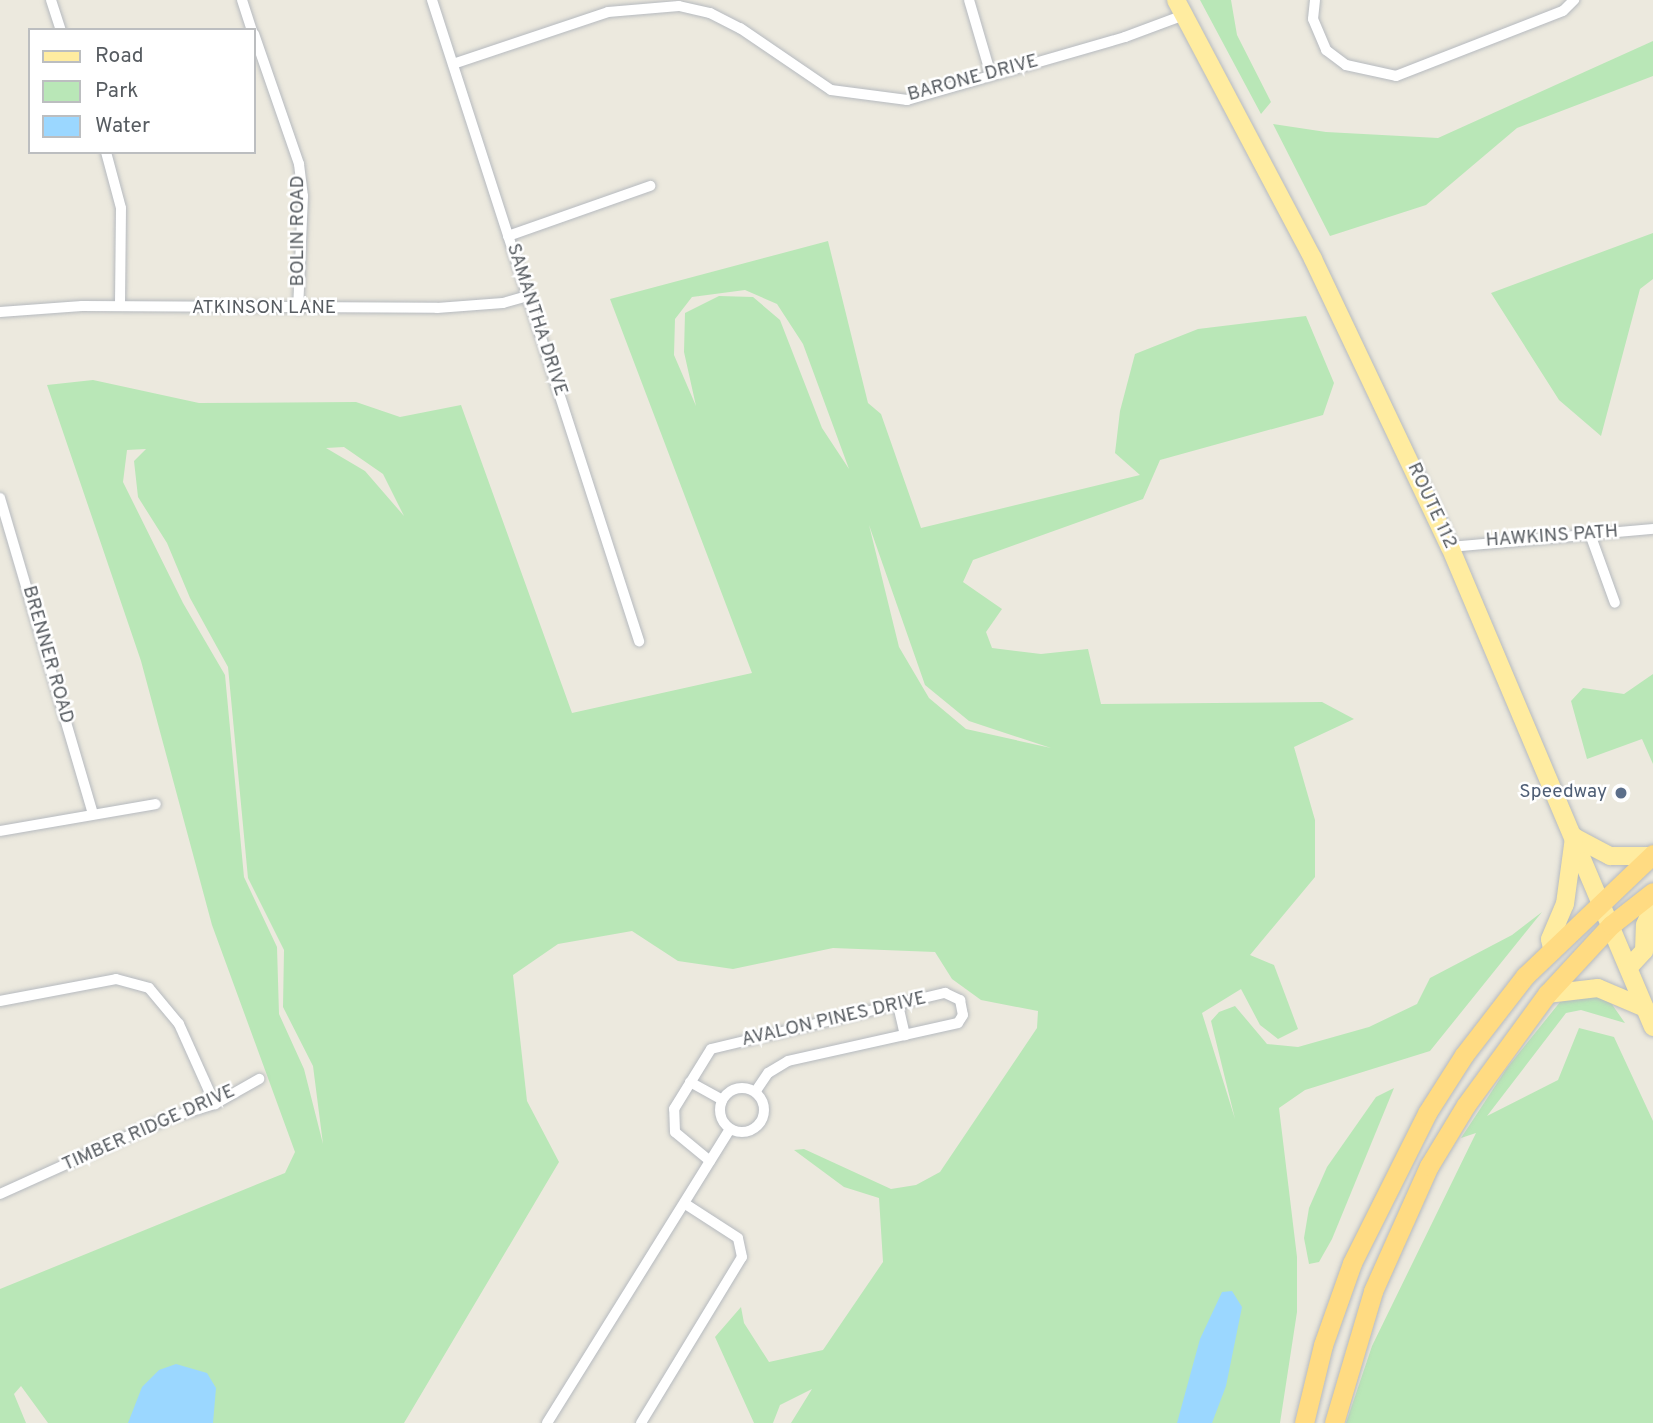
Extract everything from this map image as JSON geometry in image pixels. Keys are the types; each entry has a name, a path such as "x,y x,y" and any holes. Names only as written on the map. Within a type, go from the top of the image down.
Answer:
{"highway":[{"path":"1304,1423 1340,1297 1390,1181 1427,1113 1500,1007 1552,948 1652,855"},
{"path":"1334,1423 1368,1305 1389,1249 1429,1166 1473,1095 1547,994 1611,925 1653,892"},
{"path":"1340,1297 1368,1305"}],"main road":[{"name":"ROUTE 112","path":"1180,7 1313,259 1450,547 1653,1027"},
{"path":"1552,948 1550,939 1565,904 1574,837 1610,856 1652,855"},
{"path":"1629,967 1644,951 1645,925 1653,906"},
{"path":"1547,994 1598,988 1645,1008"}],"street":[{"path":"51,0 60,28"},
{"name":"BOLIN ROAD","path":"242,0 252,28"},
{"name":"SAMANTHA DRIVE","path":"432,0 639,641"},
{"path":"969,0 991,75"},
{"path":"1315,0 1312,19 1326,50 1346,65 1396,76 1563,11 1574,0"},
{"name":"BARONE DRIVE","path":"453,64 608,12 679,6 710,13 740,28 831,90 907,100 1125,37 1180,7"},
{"name":"BOLIN ROAD","path":"256,41 299,164 303,197 298,309"},
{"path":"107,154 121,208 120,306"},
{"path":"508,236 650,186"},
{"name":"ATKINSON LANE","path":"0,312 44,306 298,309 467,307 528,296"},
{"name":"BRENNER ROAD","path":"0,498 93,813"},
{"name":"HAWKINS PATH","path":"1450,547 1653,529"},
{"path":"1590,534 1615,603"},
{"path":"0,831 156,804"},
{"path":"0,1001 116,979 149,988 179,1024 215,1104"},
{"name":"AVALON PINES DRIVE","path":"710,1161 676,1132 674,1110 711,1049 946,993 960,1000 963,1015 958,1023 788,1061 768,1073 756,1091"},
{"path":"898,1005 905,1035"},
{"name":"TIMBER RIDGE DRIVE","path":"0,1194 166,1119 215,1104 259,1079"},
{"path":"690,1082 722,1100"},
{"path":"740,1087 756,1091 765,1105 761,1123 743,1132 730,1129 720,1111 722,1100 740,1087"},
{"path":"547,1423 730,1129"},
{"path":"641,1423 742,1257 738,1238 684,1203"}],"green space":[{"path":"1200,0 1231,0 1237,35 1271,102 1261,114"},
{"path":"1653,41 1653,76 1517,128 1426,205 1330,236 1273,124 1326,132 1438,138"},
{"path":"1653,233 1653,279 1640,289 1601,436 1559,400 1491,293"},
{"path":"828,241 868,403 881,414 921,528 1140,475 1115,453 1120,411 1135,354 1198,329 1306,316 1334,383 1323,415 1160,460 1143,499 973,560 963,582 1002,609 986,632 992,648 1041,654 1088,649 1101,704 1322,702 1354,719 1294,747 1315,820 1315,877 1250,955 1274,965 1298,1029 1278,1039 1260,1025 1241,989 1202,1013 1235,1119 1211,1021 1219,1012 1235,1006 1267,1044 1298,1047 1369,1027 1417,1004 1430,978 1512,935 1542,912 1430,1051 1305,1090 1279,1108 1297,1257 1297,1312 1280,1423 791,1423 812,1389 780,1405 773,1423 754,1423 715,1337 741,1307 744,1323 769,1362 823,1350 883,1262 879,1198 844,1187 794,1150 804,1149 891,1189 916,1185 940,1172 1037,1028 1038,1011 981,1000 952,979 935,952 833,948 733,969 678,961 632,931 558,944 513,975 527,1101 559,1162 404,1423 48,1423 21,1386 14,1394 26,1423 0,1423 0,1289 285,1173 295,1152 212,925 141,661 47,385 93,380 199,403 356,402 400,417 461,405 572,713 752,673 610,299","holes":["745,290 777,304 803,344 849,469 822,428 780,320 753,297 719,296 685,313 684,352 696,406 674,355 675,319 692,297","344,447 383,474 404,516 365,471 326,448","146,449 134,461 138,497 167,543 190,598 228,667 248,878 284,950 283,1007 313,1066 323,1144 304,1069 279,1014 277,947 244,877 225,675 183,603 123,482 127,450","869,525 925,685 969,721 1051,748 966,729 929,698 899,647"]},
{"path":"1653,674 1653,764 1642,739 1587,759 1571,701 1583,688 1624,694"},
{"path":"1586,991 1611,1003 1625,1023 1581,1010 1566,1013 1487,1116 1558,1080 1579,1028 1614,1037 1653,1121 1653,1423 1346,1423 1372,1346 1476,1133 1461,1138 1507,1068 1560,1002"},
{"path":"1394,1088 1332,1239 1319,1262 1309,1264 1304,1238 1309,1208 1327,1167 1376,1097"}],"water":[{"path":"1232,1291 1242,1307 1226,1386 1212,1423 1177,1423 1200,1339 1222,1292"},
{"path":"176,1364 207,1373 216,1388 213,1423 128,1423 142,1387 159,1370"}],"place":[{"name":"Speedway","path":"1621,793"}]}
